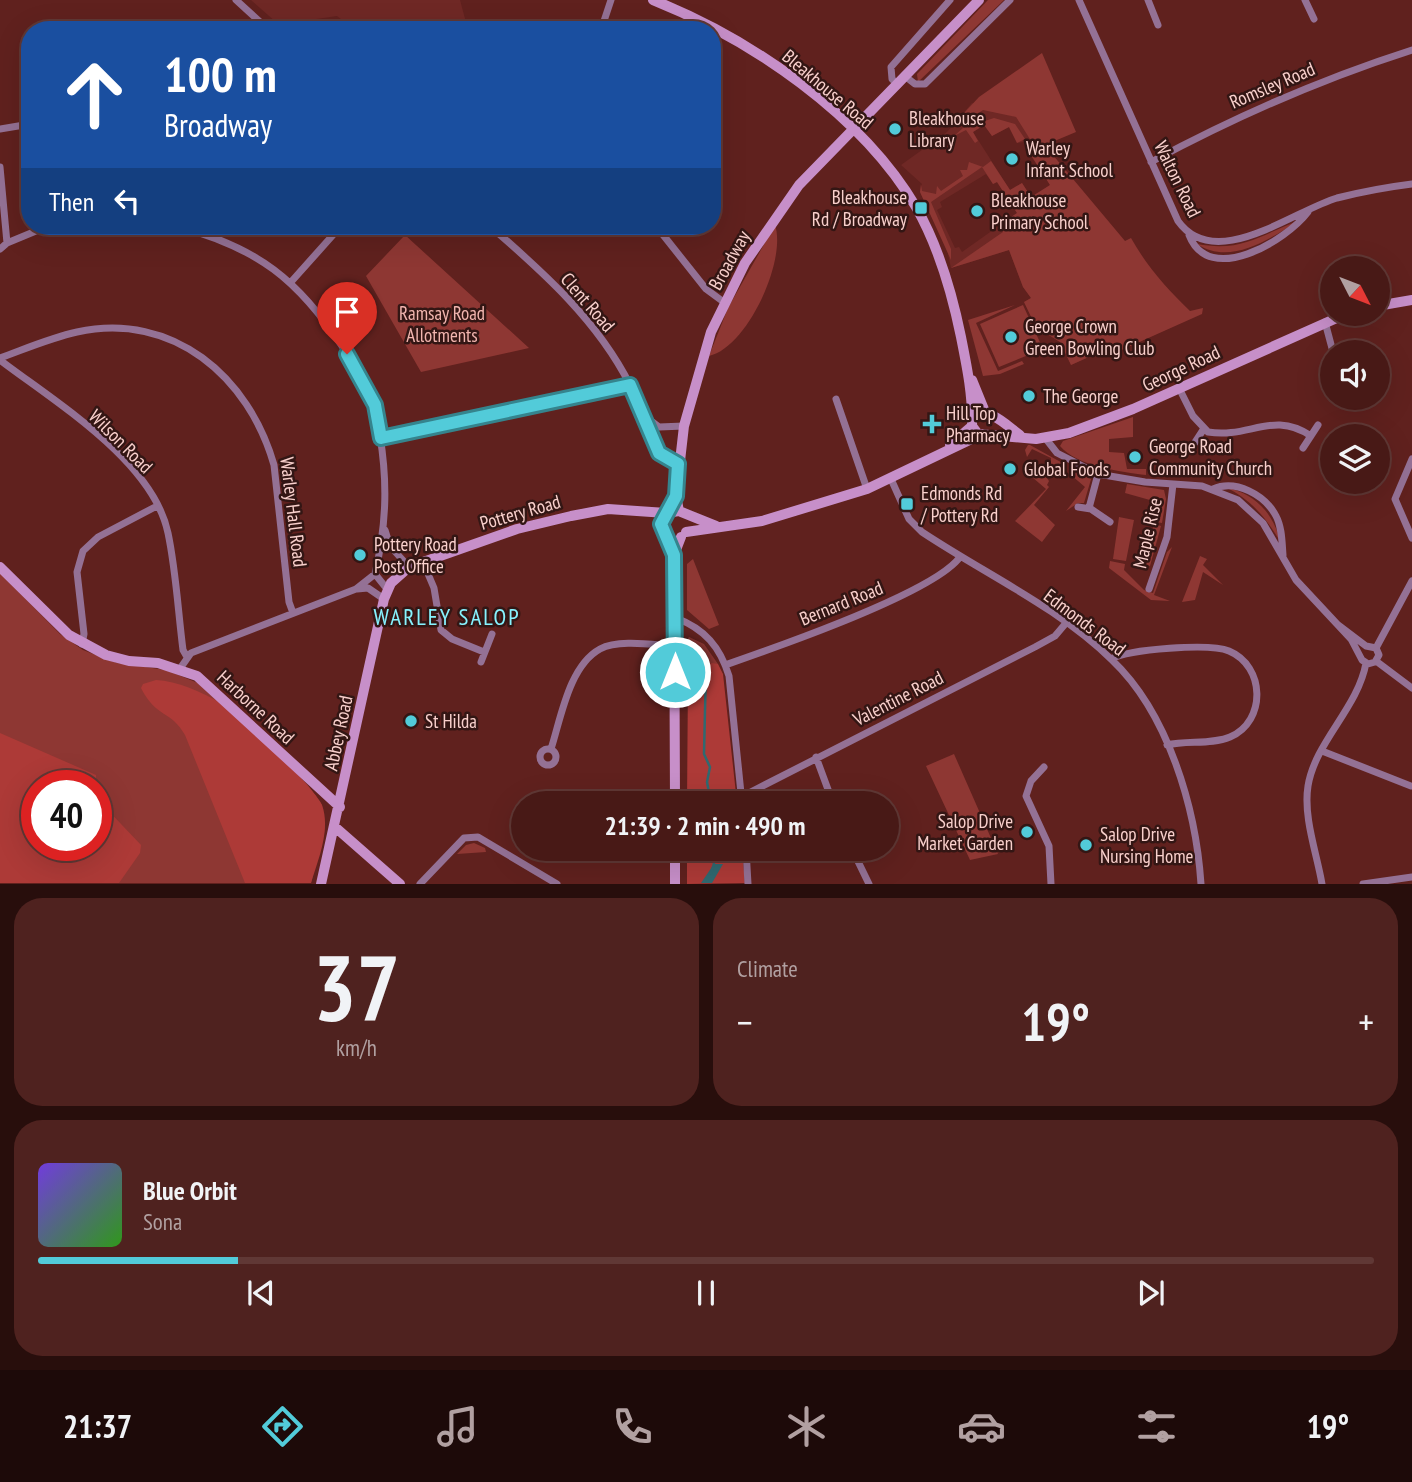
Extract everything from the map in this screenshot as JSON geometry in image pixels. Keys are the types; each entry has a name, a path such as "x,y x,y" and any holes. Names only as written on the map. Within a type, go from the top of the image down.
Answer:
{"street":[{"path":"236,0 259,21"},
{"path":"604,21 611,0"},
{"name":"Bleakhouse Road","path":"653,0 699,21"},
{"path":"950,0 891,67 891,79 915,84 925,83 1010,0"},
{"name":"Broadway","path":"664,532 674,513 684,426 702,359 745,263 778,211 799,185 979,0"},
{"name":"Walton Road","path":"1079,0 1178,221 1189,234 1211,241 1236,240 1336,199 1412,184"},
{"path":"1148,0 1158,25"},
{"path":"1305,0 1314,19"},
{"name":"Bleakhouse Road","path":"721,33 747,47 853,130 894,174 918,211 949,285 968,373 973,421"},
{"name":"Romsley Road","path":"1151,162 1224,123 1346,71 1412,50"},
{"path":"0,129 21,126"},
{"path":"0,167 7,243"},
{"path":"1189,234 1195,247 1204,254 1223,259 1277,241 1294,229 1309,210"},
{"path":"0,249 26,235"},
{"path":"211,235 257,257 291,282 315,306 359,371 375,405 386,470 385,530 375,574 356,589"},
{"path":"291,282 333,235"},
{"name":"Clent Road","path":"500,235 573,304 606,346 630,385 659,453 678,464"},
{"path":"663,235 706,289 725,303"},
{"path":"1390,304 1412,300"},
{"name":"George Road","path":"984,435 1046,439 1133,409 1320,324"},
{"name":"Warley Hall Road","path":"0,359 78,332 122,328 170,340 211,363 242,396 268,443 274,465 289,602 293,613"},
{"name":"Wilson Road","path":"0,359 111,448 141,480 157,506 168,532 183,650 187,657"},
{"name":"Bleakhouse Road","path":"968,373 989,414"},
{"path":"381,438 630,385"},
{"path":"1180,388 1203,430 1233,434 1283,422 1311,436"},
{"path":"836,399 867,489"},
{"path":"643,414 659,427 684,426"},
{"path":"973,421 984,435 994,428 989,414"},
{"name":"George Road","path":"989,414 1023,437"},
{"name":"Pottery Road","path":"944,450 973,421 989,414"},
{"path":"1303,448 1318,425"},
{"path":"1192,447 1203,430"},
{"name":"Pottery Road","path":"634,512 664,532 683,534 762,521 867,489 944,450 984,435"},
{"path":"1046,439 1057,453 1098,474 1213,489 1249,509 1272,537 1310,597 1366,646 1376,648"},
{"path":"1412,459 1395,499 1412,538"},
{"path":"1089,508 1098,474"},
{"name":"Edmonds Road","path":"891,479 909,519 960,557 1066,623 1111,659 1149,709 1167,745 1191,820 1201,884"},
{"name":"Maple Rise","path":"1149,590 1168,531 1173,484"},
{"path":"1213,489 1222,485 1233,486 1260,497 1277,516 1283,558"},
{"path":"82,644 84,634 77,572 83,551 98,537 157,506"},
{"path":"1078,507 1089,508 1110,523"},
{"name":"Pottery Road","path":"386,594 409,567 517,529 608,509 674,513 723,528"},
{"path":"674,513 688,524 674,555"},
{"path":"385,530 396,555 409,567"},
{"path":"664,532 674,555 675,791"},
{"path":"377,565 387,556 396,555"},
{"name":"Bernard Road","path":"725,665 892,600 943,574 960,557"},
{"path":"423,562 434,589 439,626 452,639 484,652"},
{"name":"Harborne Road","path":"0,567 69,635 82,644 118,658 158,663 197,676 340,807"},
{"path":"375,574 386,594"},
{"path":"1376,661 1376,648 1412,581"},
{"path":"179,670 187,657 356,589 368,588 386,594"},
{"name":"Abbey Road","path":"321,884 386,594"},
{"path":"676,618 693,624 711,639 725,665 729,676 741,791"},
{"name":"Valentine Road","path":"757,791 816,757 1055,636 1066,623"},
{"path":"1338,624 1366,663"},
{"path":"481,662 492,634"},
{"path":"551,749 575,679 585,662 600,649 617,645 675,646"},
{"path":"1360,654 1366,646"},
{"path":"1111,659 1133,653 1220,649 1237,655 1251,671 1257,687 1257,699 1252,716 1244,728 1222,740 1185,741 1167,745"},
{"path":"1366,663 1376,661 1412,688"},
{"path":"1322,884 1308,785 1322,751 1350,705 1366,663"},
{"path":"1322,751 1411,786"},
{"path":"816,757 829,791"},
{"path":"1044,766 1031,781 1026,793 1049,846 1051,884"},
{"path":"335,827 400,884"},
{"path":"420,884 464,838 478,837 556,884"},
{"path":"675,861 675,884"},
{"path":"747,861 748,884"},
{"path":"858,861 869,884"},
{"path":"1363,884 1412,877"}],"shaded area":[{"path":"251,0 460,0 466,21 343,21 337,16 303,21 275,21"},
{"path":"972,103 1016,117 1051,171 1185,321 1117,352 1111,347 1071,365 1060,342 1036,327 1024,302 1031,298 1023,287 1009,250 951,268 947,249 920,192 922,184 901,165 947,132","holes":["985,125 992,136 1009,127 1017,143 1025,142 1050,185 1032,198 1022,183 1010,190 973,132","986,174 993,184 997,182 1017,213 962,252 959,247 955,248 937,210 942,207 940,202"]},
{"path":"712,663 718,664 723,674 736,791 687,791 688,677 691,672"},
{"path":"156,680 189,688 230,709 275,751 316,796 322,805 325,824 311,883 245,883 185,735 174,721 152,704 141,688 143,684"},
{"path":"0,733 85,770 21,770 21,861 112,861 112,815 141,845 140,853 119,883 0,883"},
{"path":"687,861 743,861 745,883 687,884"}],"green space":[{"path":"988,0 1004,0 918,82 917,74"},
{"path":"1042,53 1076,132 1045,145 1125,241 1131,238 1150,267 1173,294 1190,311 1203,308 1202,314 1117,352 1111,347 1071,365 1060,342 1036,327 1024,302 1031,298 1023,287 1009,250 951,268 1003,232 999,225 1017,213 997,182 993,184 982,167 931,202 951,249 951,260 920,192 921,184 922,191 936,194 937,186 941,191 963,176 960,170 967,170 969,162 983,167 991,161 1010,190 1022,183 1031,197 1050,185 1032,157 1038,152 1016,117 983,110 958,127 952,126 979,97"},
{"path":"994,118 1015,124 1025,139 1017,143 1009,127 992,136 984,125 973,132 978,141 975,143 966,130 954,136 963,128"},
{"path":"1298,221 1262,242 1236,251 1210,250 1197,244 1238,244"},
{"path":"775,225 775,259 761,301 737,337 723,350 709,356 728,308"},
{"name":"Ramsay Road Allotments","path":"405,235 529,348 421,372 366,276"},
{"path":"1015,305 976,323 998,371 1022,361 1024,364 1000,374 983,376 968,320"},
{"name":"George Crown Green Bowling Club","path":"1023,305 1043,349 999,367 980,324"},
{"path":"1133,417 1133,437 1109,439 1109,452 1124,453 1127,469 1146,469 1146,475 1088,463 1067,453 1060,446 1063,441"},
{"path":"1028,445 1066,465 1060,473 1051,466 1051,458 1032,449 1027,457 1025,450"},
{"path":"1027,462 1027,466 1044,474 1049,481 1049,487 1034,505 1055,525 1042,542 1015,521 1046,489 1032,477 1034,473 1024,465"},
{"path":"1076,469 1092,476 1084,503 1078,503 1066,511 1085,487 1071,475"},
{"path":"1127,484 1164,490 1166,499 1162,523 1151,521 1157,502 1125,493"},
{"path":"1225,487 1246,494 1262,506 1278,532 1281,543 1258,510"},
{"path":"1119,517 1134,520 1126,561 1113,559"},
{"path":"1154,524 1161,526 1150,566 1145,565"},
{"path":"1172,547 1154,595 1170,601 1151,600 1109,568 1110,561 1125,564 1124,570 1144,590 1153,593 1167,552"},
{"path":"1200,556 1207,559 1203,565 1223,585 1203,572 1195,600 1182,602"},
{"path":"693,559 719,625 709,629 687,610 687,564"},
{"path":"0,573 60,634 83,650 117,663 166,670 198,683 307,784 322,805 325,827 311,883 0,883"},
{"path":"689,637 704,644 718,664 701,667 688,677 685,643"},
{"path":"954,754 998,854 970,860 926,766"},
{"path":"474,843 485,848 486,852 457,854 466,845"}],"water":[{"path":"714,864 723,864 712,883 701,883"}],"waterway":[{"path":"706,668 704,754 710,767 707,782 709,791"},
{"path":"711,873 713,861"}],"place":[{"name":"Bleakhouse Library","path":"895,129"},
{"name":"Warley Infant School","path":"1012,159"},
{"name":"Bleakhouse Rd / Broadway","path":"921,208"},
{"name":"Bleakhouse Primary School","path":"977,211"},
{"name":"George Crown Green Bowling Club","path":"1011,337"},
{"name":"The George","path":"1029,396"},
{"name":"Hill Top Pharmacy","path":"932,424"},
{"name":"George Road Community Church","path":"1135,457"},
{"name":"Global Foods","path":"1010,469"},
{"name":"Edmonds Rd / Pottery Rd","path":"907,504"},
{"name":"Pottery Road Post Office","path":"360,555"},
{"name":"St Hilda","path":"411,721"},
{"name":"Salop Drive Market Garden","path":"1027,832"},
{"name":"Salop Drive Nursing Home","path":"1086,845"}],"district":[{"name":"WARLEY SALOP","path":"447,617"}],"route":[{"path":"347,354 359,371 375,405 381,438 630,385 659,453 678,464 676,496 661,520 662,531 667,536 674,555 675,672"}]}
